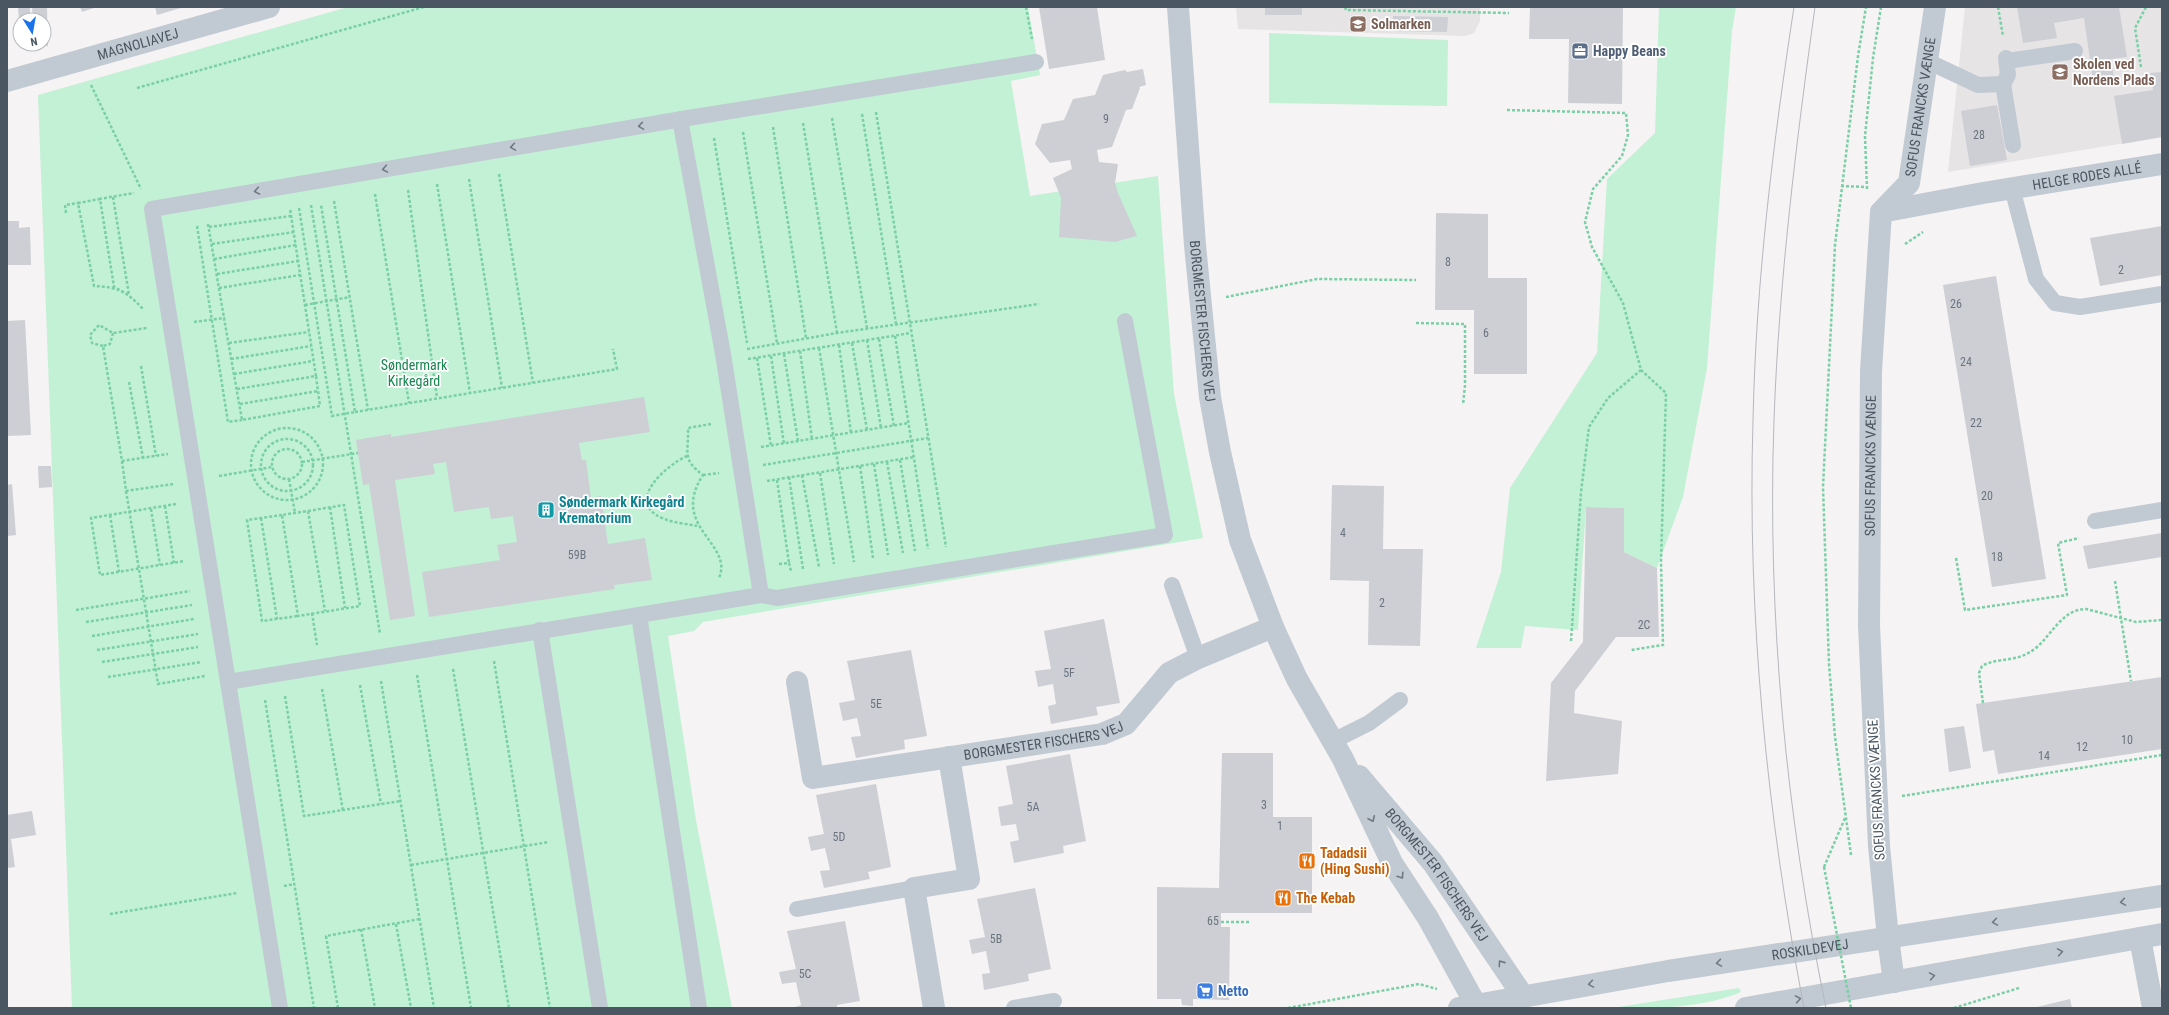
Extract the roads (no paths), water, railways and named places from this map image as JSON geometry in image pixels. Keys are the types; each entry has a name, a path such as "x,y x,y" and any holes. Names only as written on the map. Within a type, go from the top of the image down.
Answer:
{"street":[{"name":"MAGNOLIAVEJ","path":"7,81 269,7"},
{"name":"BORGMESTER FISCHERS VEJ","path":"1178,7 1201,302 1210,397 1220,452 1240,540 1273,627 1297,679 1338,750 1392,863 1428,918 1471,1007"},
{"name":"SOFUS FRANCKS VÆNGE","path":"1894,982 1888,938 1876,799 1869,625 1870,371 1880,212 1909,182 1935,7"},
{"name":"HELGE RODES ALLÉ","path":"1880,212 2012,188 2162,164"},
{"name":"BORGMESTER FISCHERS VEJ","path":"797,682 813,778 1102,734 1126,724 1169,673 1198,658 1273,627"},
{"name":"BORGMESTER FISCHERS VEJ","path":"1338,750 1433,863 1527,1002"},
{"name":"BORGMESTER FISCHERS VEJ","path":"914,888 969,879 949,757"},
{"path":"914,888 934,1008"},
{"name":"ROSKILDEVEJ","path":"1471,1007 1527,1002 1668,971 2162,896"},
{"path":"1746,1008 2162,934"},
{"path":"2140,938 2153,1008"}],"lane":[{"path":"2013,145 2003,84 2008,75 2006,60 2074,51"},
{"path":"1927,61 1978,84 2003,84"},
{"path":"280,1008 152,208 286,186 308,189 495,150 1036,62"},
{"path":"680,119 722,354 761,595"},
{"name":"HELGE RODES ALLÉ","path":"2012,188 2036,279 2055,303 2080,307 2162,294"},
{"path":"227,678 261,677 540,630 761,595 776,598 1165,535 1125,321"},
{"path":"2095,521 2162,510"},
{"path":"1172,585 1198,658"},
{"path":"640,615 699,1008"},
{"path":"540,630 600,1008"},
{"path":"1338,750 1369,723 1400,700"},
{"path":"796,909 914,888"},
{"path":"1014,1008 1054,1001"}],"tram line":[{"path":"1794,7 1779,110 1762,264 1755,368 1752,494 1753,568 1762,715 1780,862 1804,1008"},
{"path":"1815,7 1801,110 1784,264 1776,368 1773,494 1777,641 1782,715 1800,862 1826,1008"}],"place":[{"name":"Solmarken","path":"1358,24"},
{"name":"Happy Beans","path":"1580,51"},
{"name":"Skolen ved Nordens Plads","path":"2060,72"},
{"name":"Søndermark Kirkegård Krematorium","path":"546,510"},
{"name":"Tadadsii (Hing Sushi)","path":"1307,861"},
{"name":"The Kebab","path":"1283,898"},
{"name":"Netto","path":"1205,991"}],"park label":[{"name":"Søndermark Kirkegård","path":"414,374"}]}
